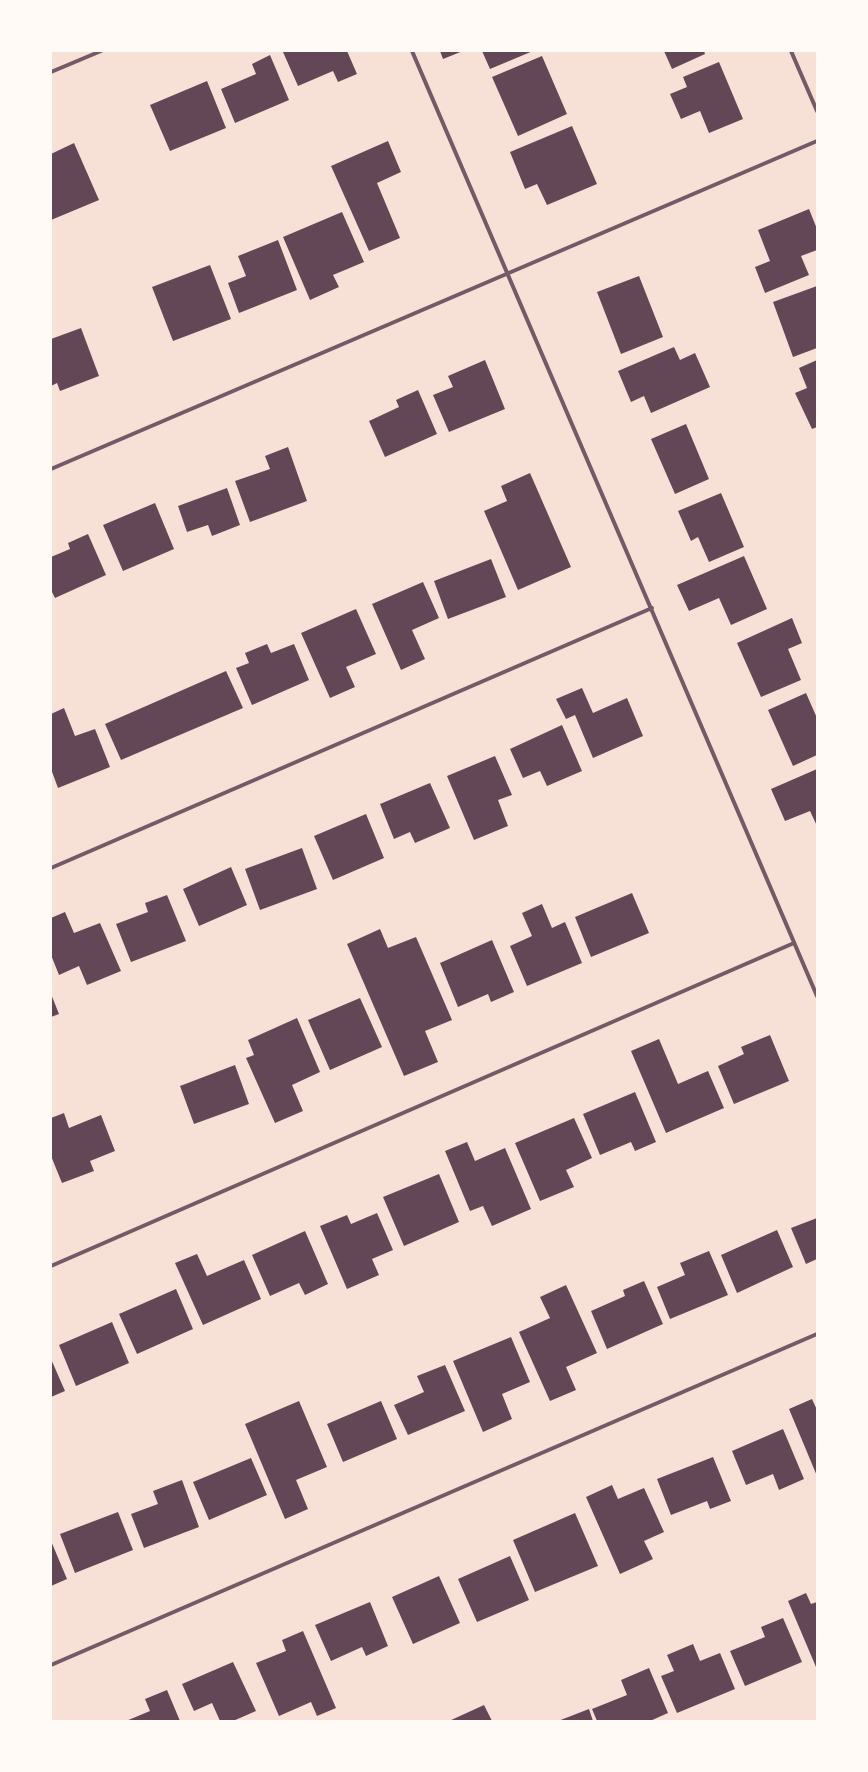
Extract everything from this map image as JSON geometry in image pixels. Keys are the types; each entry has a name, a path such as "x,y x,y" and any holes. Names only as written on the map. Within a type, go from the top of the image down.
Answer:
{"street":[{"path":"51,72 101,51"},
{"path":"412,51 817,996"},
{"path":"791,51 817,111"},
{"path":"51,469 508,272 817,141"},
{"path":"51,868 652,608"},
{"path":"51,1266 794,942"},
{"path":"51,1665 817,1334"}],"building":[{"path":"347,51 357,74 338,82 333,71 298,86 283,52"},
{"path":"440,51 463,51 443,59"},
{"path":"482,51 533,51 490,69"},
{"path":"664,51 704,51 705,54 672,69"},
{"path":"270,55 289,100 235,123 221,89 256,74 252,64"},
{"path":"542,56 567,114 518,136 492,77"},
{"path":"719,62 743,119 709,133 700,111 681,119 670,94 687,87 683,77"},
{"path":"207,81 226,128 170,151 150,105"},
{"path":"572,126 597,184 547,205 537,184 525,189 510,152"},
{"path":"388,141 401,172 377,183 400,238 369,251 331,166"},
{"path":"74,143 99,200 51,220 51,154"},
{"path":"809,209 817,229 817,250 801,256 809,275 765,293 755,267 770,261 758,230"},
{"path":"342,212 364,262 333,275 339,287 310,300 283,237"},
{"path":"278,240 297,290 239,313 228,283 246,276 238,256"},
{"path":"210,265 231,319 173,341 152,287"},
{"path":"639,276 663,337 621,354 597,292"},
{"path":"817,286 817,348 793,357 773,302"},
{"path":"81,328 99,376 60,391 57,383 51,386 51,339"},
{"path":"674,347 680,360 695,353 710,387 651,413 644,396 631,402 618,371"},
{"path":"485,360 505,409 449,432 433,395 453,387 448,376"},
{"path":"817,360 817,427 812,429 795,393 807,388 799,368"},
{"path":"418,390 437,434 385,457 369,421 399,407 396,400"},
{"path":"686,424 709,479 675,494 651,439"},
{"path":"288,447 307,501 250,522 235,481 270,469 265,456"},
{"path":"530,473 571,567 518,590 484,511 507,501 501,486"},
{"path":"227,488 240,525 212,536 208,525 187,532 178,506"},
{"path":"721,493 744,547 709,562 698,537 691,541 678,511"},
{"path":"155,503 174,549 123,571 103,525"},
{"path":"88,534 106,575 55,598 51,590 51,557 70,549 68,543"},
{"path":"744,556 767,609 731,625 719,598 689,611 677,585"},
{"path":"491,559 506,597 448,619 434,581"},
{"path":"423,582 439,618 412,630 425,659 401,670 372,604"},
{"path":"356,609 376,654 346,667 355,687 330,698 301,633"},
{"path":"792,618 802,643 788,649 801,680 761,697 737,643"},
{"path":"267,644 271,653 294,644 309,680 252,705 236,668 249,663 245,653"},
{"path":"226,671 243,708 121,760 105,724"},
{"path":"582,688 593,713 627,698 643,736 593,758 575,715 566,719 556,699"},
{"path":"806,693 817,718 817,755 793,766 768,710"},
{"path":"64,708 75,736 95,729 110,767 58,788 51,769 51,714"},
{"path":"562,725 582,771 547,786 540,771 523,778 510,749"},
{"path":"495,756 512,795 498,800 508,826 474,840 447,776"},
{"path":"817,769 817,826 810,811 785,821 771,789"},
{"path":"430,783 450,828 415,843 410,832 394,839 380,804"},
{"path":"366,814 384,858 333,880 314,836"},
{"path":"302,848 317,889 260,910 245,869"},
{"path":"231,867 247,905 199,926 183,889"},
{"path":"632,893 649,933 591,957 575,917"},
{"path":"167,895 186,941 131,962 116,924 148,912 145,903"},
{"path":"542,904 552,928 565,922 582,963 527,986 510,946 532,936 522,913"},
{"path":"65,912 74,933 100,923 121,971 87,985 79,966 59,975 51,955 51,918"},
{"path":"380,929 388,948 416,937 452,1020 425,1031 438,1062 404,1076 347,944"},
{"path":"492,940 514,992 491,1002 488,994 458,1007 440,963"},
{"path":"51,994 59,1014 51,1017"},
{"path":"360,998 382,1047 330,1070 308,1020"},
{"path":"297,1018 320,1072 292,1085 303,1111 275,1123 246,1058 254,1055 248,1040"},
{"path":"770,1035 789,1081 734,1104 718,1066 744,1054 741,1047"},
{"path":"659,1039 678,1084 708,1071 724,1108 666,1133 631,1051"},
{"path":"235,1065 249,1104 194,1124 180,1086"},
{"path":"635,1092 656,1142 635,1151 631,1142 600,1155 583,1114"},
{"path":"64,1113 69,1128 101,1115 115,1151 90,1161 94,1171 62,1183 51,1156 51,1118"},
{"path":"574,1118 592,1158 566,1170 574,1187 540,1201 515,1143"},
{"path":"467,1142 475,1161 505,1148 531,1209 492,1226 483,1206 470,1211 445,1151"},
{"path":"439,1174 459,1222 404,1246 383,1197"},
{"path":"377,1213 393,1250 372,1259 379,1275 347,1289 320,1226 347,1215 351,1224"},
{"path":"817,1218 817,1259 806,1264 791,1228"},
{"path":"777,1230 793,1267 737,1293 721,1255"},
{"path":"305,1231 328,1284 305,1295 299,1283 270,1296 252,1255"},
{"path":"709,1251 728,1295 670,1319 657,1287 685,1275 680,1263"},
{"path":"197,1254 207,1276 244,1260 261,1299 203,1325 175,1263"},
{"path":"644,1281 663,1324 607,1349 591,1311 625,1296 623,1290"},
{"path":"566,1285 597,1353 566,1367 576,1390 550,1401 519,1332 550,1318 540,1297"},
{"path":"176,1289 193,1329 137,1354 119,1314"},
{"path":"112,1322 129,1363 76,1386 59,1345"},
{"path":"511,1337 530,1382 502,1394 512,1419 483,1432 453,1361"},
{"path":"51,1359 65,1391 51,1397"},
{"path":"445,1365 465,1411 408,1435 394,1405 424,1392 417,1376"},
{"path":"812,1399 817,1410 817,1476 789,1409"},
{"path":"299,1401 327,1467 296,1480 308,1509 285,1519 245,1424"},
{"path":"381,1401 397,1439 343,1462 327,1424"},
{"path":"783,1429 804,1479 779,1490 773,1474 746,1485 732,1451"},
{"path":"713,1457 731,1501 710,1509 707,1501 671,1515 657,1479"},
{"path":"251,1458 267,1495 209,1520 193,1482"},
{"path":"182,1480 199,1527 144,1548 131,1514 158,1504 153,1491"},
{"path":"612,1485 618,1499 644,1488 664,1532 644,1541 653,1559 620,1574 586,1497"},
{"path":"118,1512 133,1550 75,1573 60,1534"},
{"path":"575,1513 598,1566 535,1592 513,1540"},
{"path":"51,1541 67,1579 51,1586"},
{"path":"510,1556 529,1600 477,1622 458,1579"},
{"path":"439,1576 460,1623 413,1644 392,1597"},
{"path":"806,1593 811,1604 817,1602 816,1667 788,1601"},
{"path":"370,1602 388,1646 366,1656 362,1647 331,1661 315,1625"},
{"path":"783,1618 802,1662 745,1686 730,1651 765,1637 761,1627"},
{"path":"303,1631 336,1708 317,1716 311,1702 279,1716 256,1663 286,1651 282,1640"},
{"path":"693,1644 700,1661 720,1653 735,1689 677,1713 661,1676 674,1671 667,1655"},
{"path":"233,1662 256,1711 233,1721 220,1721 212,1703 194,1711 182,1684"},
{"path":"649,1668 668,1713 650,1721 597,1721 592,1709 627,1695 621,1680"},
{"path":"167,1690 180,1721 126,1721 150,1711 145,1699"},
{"path":"484,1705 492,1721 449,1721"},
{"path":"589,1709 593,1721 558,1721"}]}
